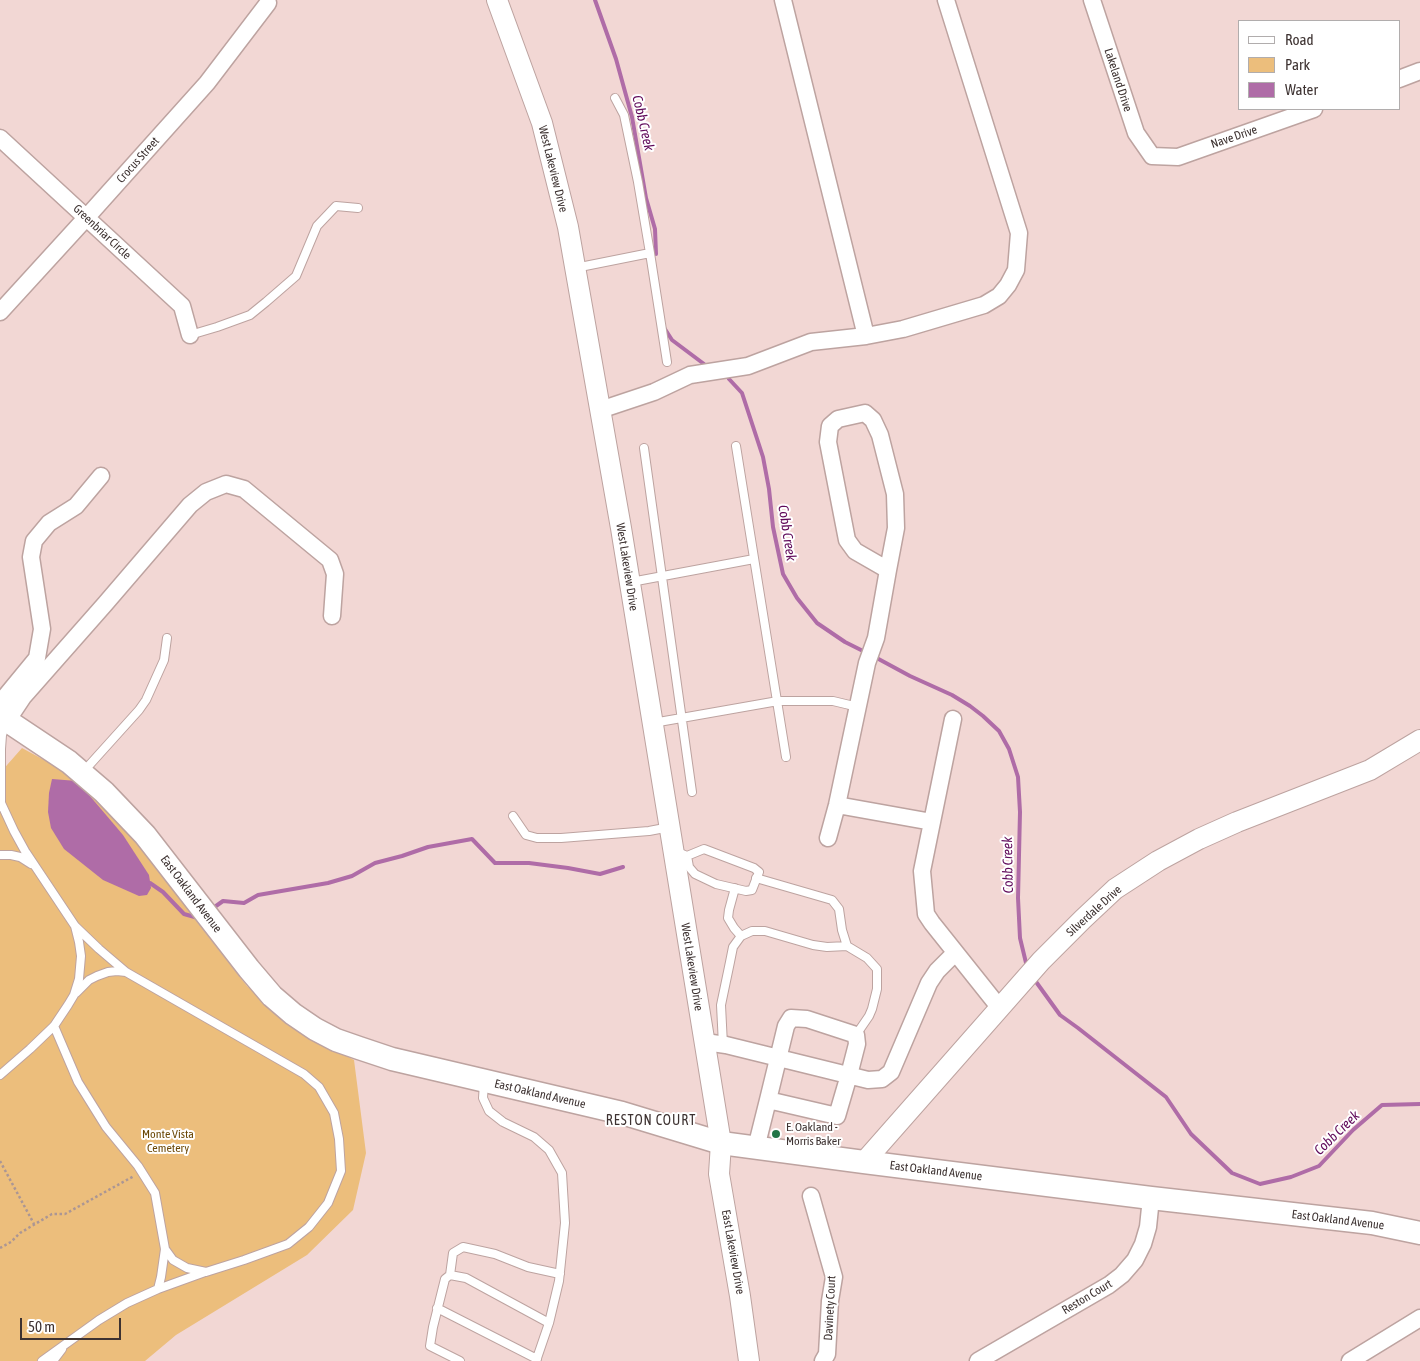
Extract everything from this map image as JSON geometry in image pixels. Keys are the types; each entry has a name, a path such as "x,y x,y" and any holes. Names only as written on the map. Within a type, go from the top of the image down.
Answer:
{"main road":[{"name":"East Oakland Avenue","path":"2,713 69,762 104,792 145,835 272,996 293,1014 336,1040 392,1059 622,1113 721,1143 1151,1198 1372,1222 1420,1233"}],"street":[{"name":"West Lakeview Drive","path":"497,0 542,123 568,227 630,582 670,827 680,853 714,1043 721,1143"},
{"path":"783,0 866,336"},
{"path":"600,410 654,392 690,375 748,366 811,342 866,336 903,329 984,305 999,296 1008,285 1016,270 1019,233 946,0"},
{"name":"Lakeland Drive","path":"1092,0 1136,133 1152,156"},
{"name":"Crocus Street","path":"0,312 207,83 268,2"},
{"path":"1400,79 1420,71"},
{"name":"Nave Drive","path":"1152,156 1178,157 1311,110"},
{"name":"Greenbriar Circle","path":"0,138 182,306 190,335"},
{"path":"828,838 837,805 867,663 876,638 896,528 895,494 880,435 866,413 838,419 830,426 828,442 846,540 855,551 888,570"},
{"path":"2,713 37,658 42,629 31,557 34,541 49,523 76,506 101,476"},
{"path":"2,713 23,697 190,505 206,492 226,484 244,489 330,560 335,574 332,616"},
{"path":"953,719 922,871 926,914 999,1007"},
{"name":"Silverdale Drive","path":"864,1162 1041,961 1083,918 1115,889 1158,861 1199,838 1370,770 1420,740"},
{"path":"837,805 932,822"},
{"path":"714,1043 868,1080 882,1079 891,1072 929,983 937,971 955,953"},
{"path":"756,1148 786,1026 791,1018 807,1019 856,1035 857,1044 837,1116 768,1100"},
{"name":"East Lakeview Drive","path":"721,1143 719,1174 749,1361"},
{"name":"Davinety Court","path":"811,1196 834,1277 830,1301 827,1354 823,1361"},
{"name":"Reston Court","path":"978,1361 1109,1285 1122,1275 1135,1260 1143,1244 1148,1227 1151,1198"},
{"path":"1350,1361 1420,1318"}],"lane":[{"path":"615,98 624,115 638,182 667,362"},
{"path":"190,335 217,328 250,315 296,276 317,226 336,206 358,208"},
{"path":"575,268 650,253"},
{"path":"736,446 786,757"},
{"path":"644,448 692,792"},
{"path":"630,582 754,559"},
{"path":"83,773 146,700 164,660 167,638"},
{"path":"653,723 778,701 833,701 858,707"},
{"path":"2,713 1,805 33,864 75,926 126,972 304,1074 319,1087 334,1114 339,1139 341,1171 328,1203 309,1227 288,1244 158,1289 127,1303 70,1340 42,1361"},
{"path":"513,816 526,835 537,838 639,832 670,827"},
{"path":"704,849 754,868 759,872 756,878 752,890 746,891 716,884 695,874 680,853 704,849"},
{"path":"0,855 20,857 33,864"},
{"path":"756,878 832,900 839,909 842,930 847,946"},
{"path":"735,888 728,910 728,918 741,936"},
{"path":"74,995 81,967 79,942 75,926"},
{"path":"714,1043 734,947 741,936 752,931 765,931 814,945 847,946 867,958 877,969 877,989 869,1016 856,1035"},
{"path":"0,1075 54,1026 74,995 89,980 108,972 126,972"},
{"path":"54,1026 78,1082 106,1127 142,1172 155,1193 165,1249 158,1289"},
{"path":"437,1308 537,1360 549,1323 560,1274 565,1223 562,1173 549,1150 534,1137 503,1122 489,1112 483,1098 484,1081"},
{"path":"450,1276 453,1253 463,1247 495,1254 528,1267 560,1274"},
{"path":"165,1249 173,1260 187,1268 206,1272"},
{"path":"460,1361 430,1346 445,1279 450,1276 466,1278 549,1323"},
{"path":"52,1361 70,1340"}],"path":[{"path":"0,1161 34,1224"},
{"path":"0,1248 11,1242 20,1233 52,1214 65,1214 142,1172"}],"green space":[{"name":"Monte Vista Cemetery","path":"22,748 70,774 115,818 154,863 247,986 295,1028 354,1060 366,1153 353,1210 307,1255 176,1335 145,1361 0,1361 0,773"}],"water":[{"path":"52,779 77,781 123,835 149,875 151,888 147,895 139,896 103,880 64,849 51,828 48,812"}],"waterway":[{"name":"Cobb Creek","path":"595,0 616,59 632,117 646,198 655,229 656,254"},
{"name":"Cobb Creek","path":"663,326 672,340 704,364"},
{"name":"Cobb Creek","path":"729,379 742,393 763,457 773,527 783,574 797,598 817,623 845,642 867,653"},
{"name":"Cobb Creek","path":"873,656 910,676 952,695 970,706 999,731 1009,749 1018,777 1020,812 1018,898 1020,938 1027,967"},
{"path":"216,906 223,901 244,903 258,895 328,883 352,876 375,863 428,847 472,839 495,863 529,863 600,874 623,867"},
{"path":"150,883 163,892 184,914 198,918"},
{"name":"Cobb Creek","path":"1034,979 1060,1015 1166,1097 1191,1134 1232,1173 1260,1184 1291,1177 1319,1166 1353,1130 1382,1105 1420,1104"}],"place":[{"name":"E. Oakland - Morris Baker","path":"776,1134"}],"district":[{"name":"RESTON COURT","path":"651,1121"}]}
